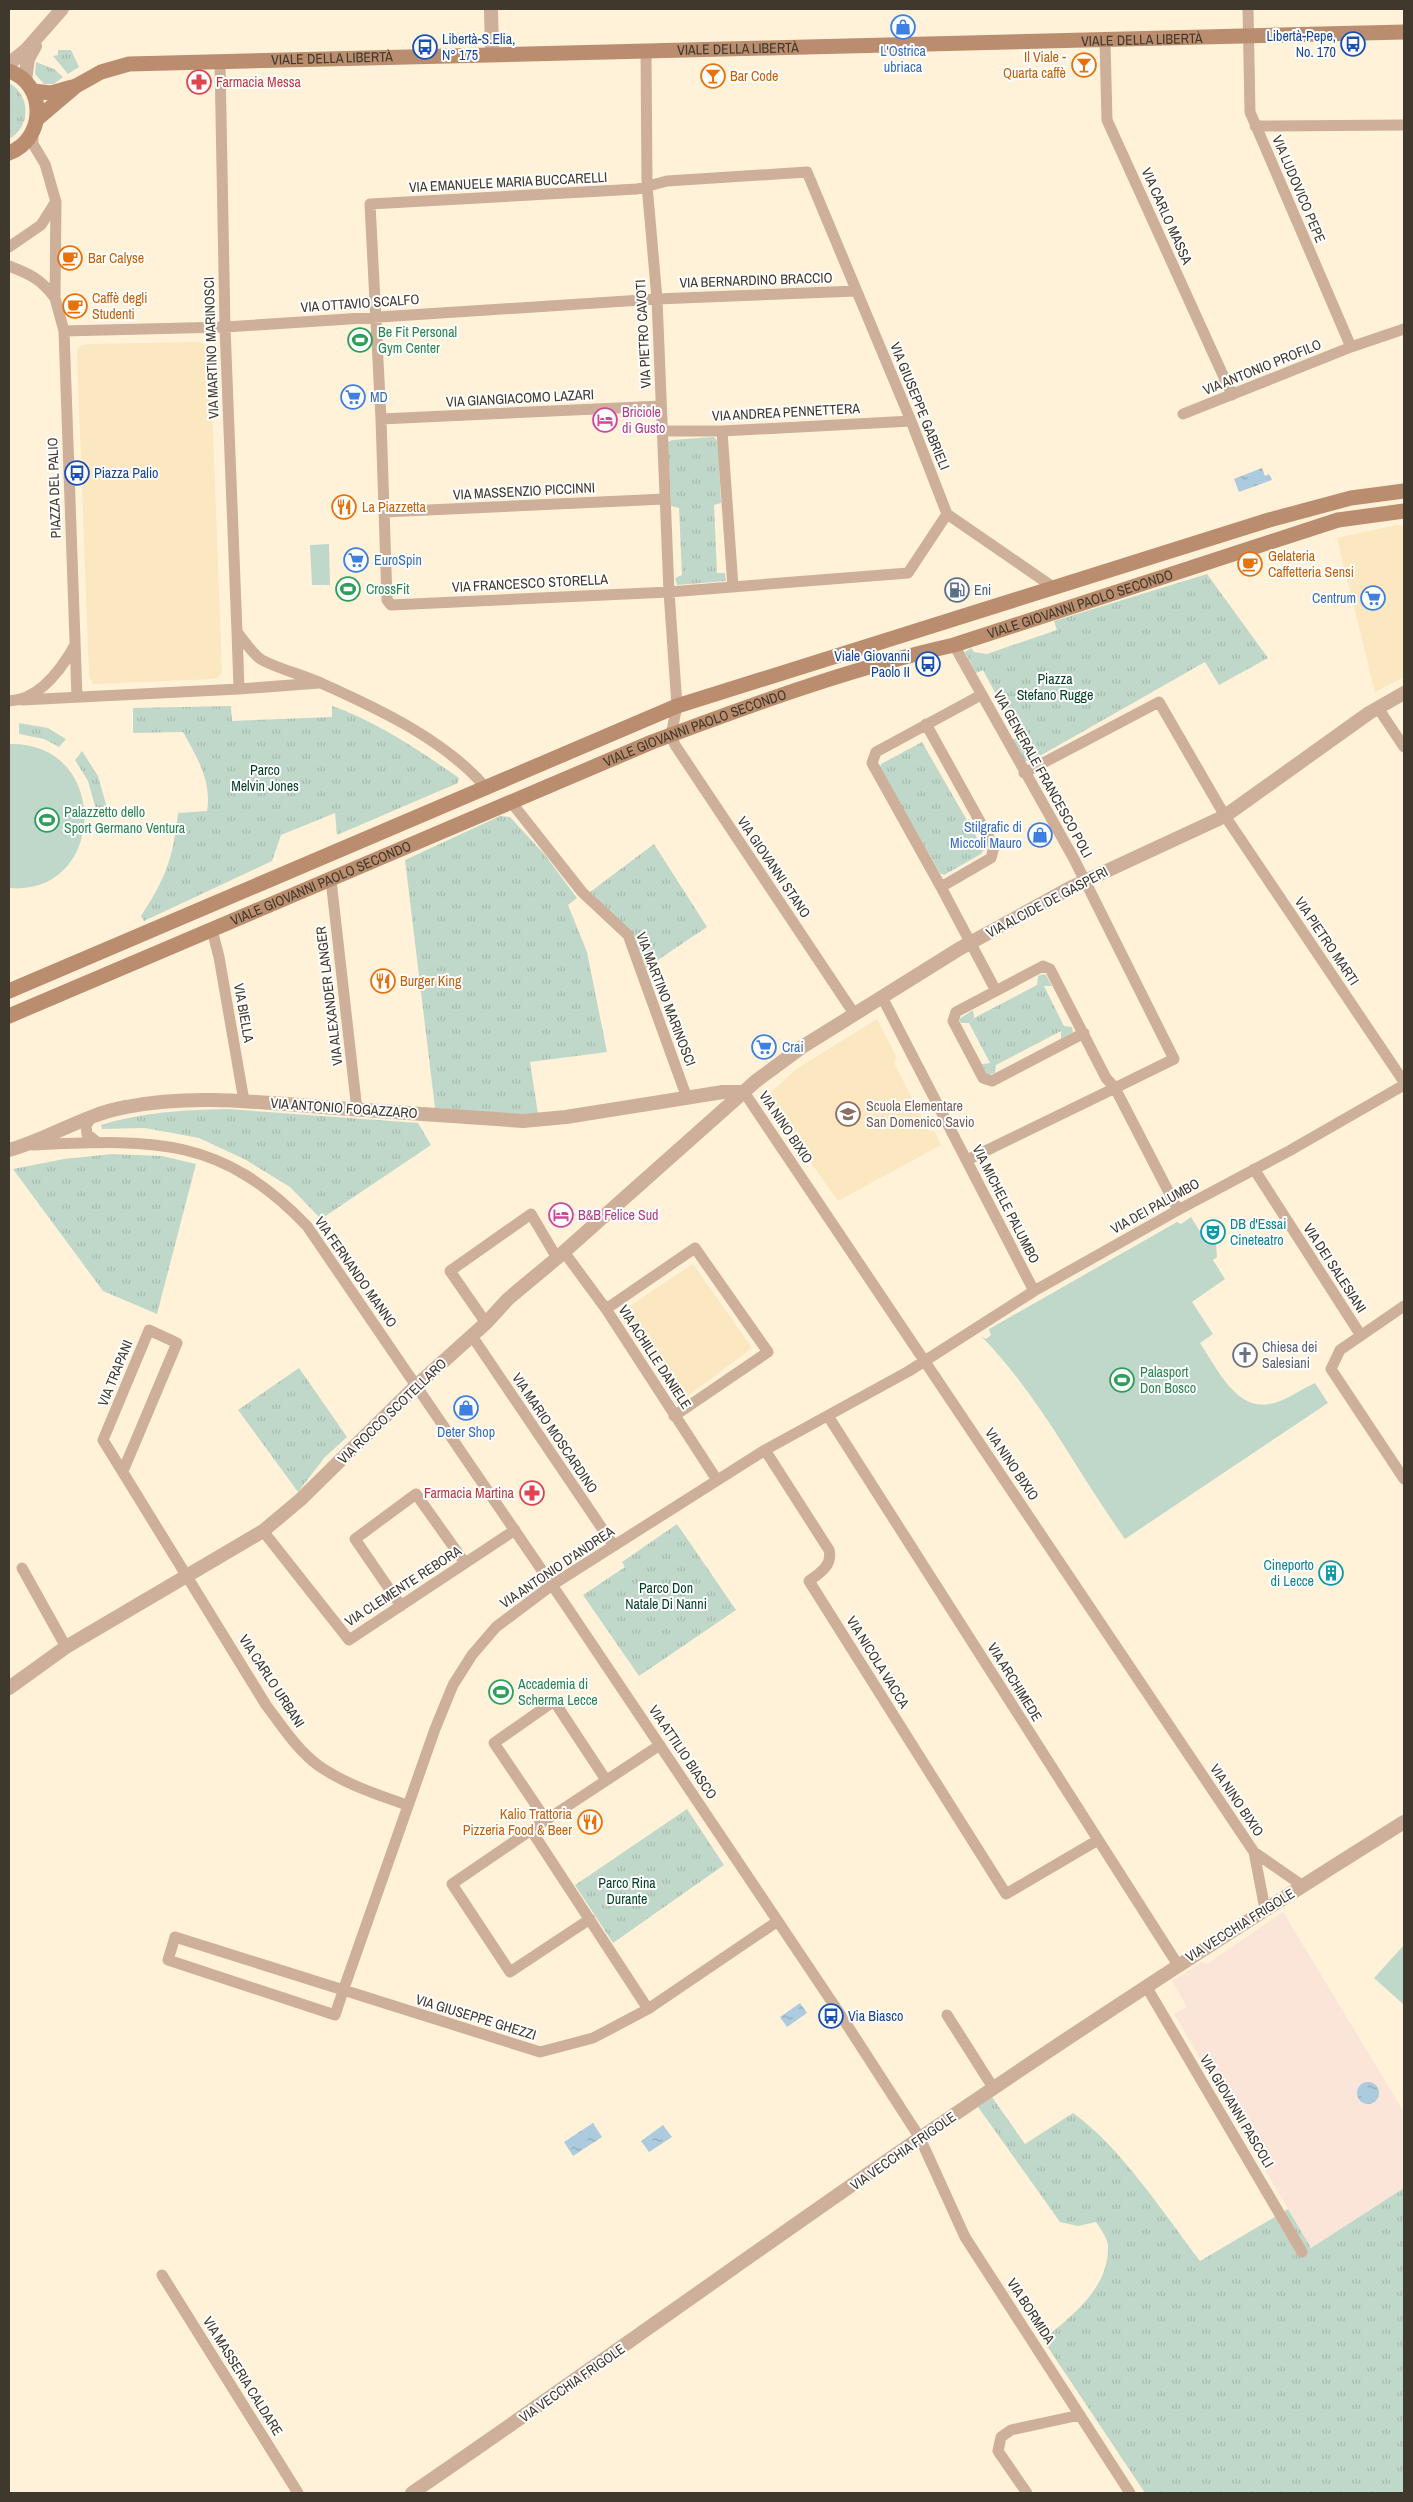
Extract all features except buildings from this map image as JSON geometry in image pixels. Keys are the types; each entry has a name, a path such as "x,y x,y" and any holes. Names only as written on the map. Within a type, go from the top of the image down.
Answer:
{"main road":[{"name":"VIALE DELLA LIBERTÀ","path":"9,153 24,144 35,125 76,86 101,72 129,64 492,53 1105,42 1404,32"},
{"path":"9,70 29,86 37,105 35,125"},
{"name":"VIALE DELLA LIBERTÀ","path":"29,86 51,92 76,86"},
{"name":"VIALE GIOVANNI PAOLO SECONDO","path":"9,991 677,706 854,648 946,622 1269,520 1351,498 1404,491"},
{"name":"VIALE GIOVANNI PAOLO SECONDO","path":"9,1016 671,735 759,702 925,651 954,644 1338,520 1404,510"},
{"path":"1269,520 1275,540"},
{"path":"946,622 954,644"}],"street":[{"path":"9,64 26,50 62,9"},
{"path":"491,9 492,53"},
{"name":"VIA LUDOVICO PEPE","path":"1248,9 1250,112 1351,347"},
{"path":"29,86 28,59 44,30"},
{"name":"VIA CARLO MASSA","path":"1105,42 1107,120 1232,395"},
{"name":"VIA PIETRO CAVOTI","path":"646,51 647,185 657,299 669,592 677,706 671,735"},
{"name":"VIA MARTINO MARINOSCI","path":"220,62 225,326 239,689"},
{"path":"1255,126 1404,124"},
{"path":"35,125 33,144 45,164 56,202 55,298"},
{"name":"VIA GIUSEPPE GABRIELI","path":"647,185 667,180 807,172 911,421 946,514"},
{"name":"VIA EMANUELE MARIA BUCCARELLI","path":"376,317 370,204 637,189 647,185"},
{"path":"10,247 42,225 56,202"},
{"path":"9,266 30,274 45,284 55,298"},
{"name":"VIA BERNARDINO BRACCIO","path":"657,299 856,291"},
{"name":"PIAZZA DEL PALIO","path":"55,298 64,331 77,697"},
{"name":"VIA OTTAVIO SCALFO","path":"64,331 225,326 657,299"},
{"path":"376,317 384,512"},
{"name":"VIA ANTONIO PROFILO","path":"1183,414 1351,347 1404,329"},
{"name":"VIA GIANGIACOMO LAZARI","path":"381,419 661,406"},
{"name":"VIA ANDREA PENNETTERA","path":"662,431 722,431 911,421"},
{"path":"722,431 733,587"},
{"name":"VIA MASSENZIO PICCINNI","path":"384,512 665,499"},
{"name":"VIA FRANCESCO STORELLA","path":"384,512 387,600 391,605 669,592"},
{"path":"669,592 908,573 946,514 1053,587"},
{"path":"236,632 261,659 321,683 372,707 432,742 470,769 487,788"},
{"path":"22,700 43,686 58,671 75,644"},
{"name":"VIA GENERALE FRANCESCO POLI","path":"954,644 1084,881 1174,1059 1114,1088"},
{"path":"9,700 300,686 321,683"},
{"name":"VIA ALCIDE DE GASPERI","path":"744,1092 802,1047 972,942 1084,881 1225,816 1378,708 1404,693"},
{"path":"981,695 876,752 872,763 972,942 996,991"},
{"name":"VIA PIETRO MARTI","path":"1024,773 1159,702 1225,816 1404,1084"},
{"path":"1378,708 1404,747"},
{"path":"926,724 994,847 991,858 941,887"},
{"name":"VIA GIOVANNI STANO","path":"671,735 675,745 855,1015"},
{"name":"VIA MARTINO MARINOSCI","path":"511,802 582,892 628,935 687,1098"},
{"name":"VIA ALEXANDER LANGER","path":"331,880 357,1110"},
{"name":"VIA BIELLA","path":"212,930 219,957 244,1101"},
{"path":"1084,1033 992,1081 983,1078 953,1021 956,1012 1044,966 1050,969 1084,1033 1106,1078 1114,1088 1178,1210"},
{"name":"VIA MICHELE PALUMBO","path":"882,997 1034,1291"},
{"name":"VIA DEI PALUMBO","path":"925,1360 1034,1291 1404,1084"},
{"path":"967,1160 1114,1088"},
{"path":"687,1098 723,1092 744,1092"},
{"name":"VIA ROCCO SCOTELLARO","path":"9,1687 66,1647 263,1531 300,1500 416,1386 486,1323 508,1299 561,1255 744,1092"},
{"name":"VIA NINO BIXIO","path":"744,1092 1254,1852 1303,1886"},
{"name":"VIA ANTONIO FOGAZZARO","path":"9,1150 29,1145 91,1117 125,1107 177,1100 244,1101 523,1121 566,1117 687,1098"},
{"path":"91,1117 86,1126 87,1134 97,1142"},
{"name":"VIA FERNANDO MANNO","path":"29,1145 141,1142 174,1147 227,1165 259,1182 284,1202 308,1226 416,1386"},
{"name":"VIA DEI SALESIANI","path":"1254,1169 1360,1334 1340,1350 1331,1370 1404,1479"},
{"name":"VIA ACHILLE DANIELE","path":"486,1323 450,1271 531,1214 561,1255 606,1309 717,1480"},
{"path":"606,1309 695,1248 768,1352 674,1416"},
{"path":"1360,1334 1404,1306"},
{"name":"VIA TRAPANI","path":"123,1471 177,1343 149,1330 103,1440 188,1575"},
{"name":"VIA MARIO MOSCARDINO","path":"472,1336 614,1546"},
{"name":"VIA ANTONIO D'ANDREA","path":"343,1991 175,1937 168,1960 334,2015 343,1991 435,1728 453,1685 472,1655 496,1628 552,1586 765,1450 925,1360"},
{"name":"VIA ATTILIO BIASCO","path":"416,1386 778,1921 920,2138"},
{"name":"VIA ARCHIMEDE","path":"828,1416 1178,1965"},
{"name":"VIA NICOLA VACCA","path":"765,1450 829,1550 831,1556 822,1572 809,1581 1006,1894 1098,1840"},
{"path":"401,1606 355,1539 416,1494 465,1564"},
{"name":"VIA CLEMENTE REBORA","path":"263,1531 349,1640 515,1530"},
{"path":"22,1568 66,1647"},
{"name":"VIA CARLO URBANI","path":"188,1575 266,1705 294,1742 319,1765 346,1781 408,1805"},
{"path":"546,1820 494,1743 554,1701 606,1780"},
{"path":"590,1919 510,1972 452,1884 660,1745"},
{"name":"VIA VECCHIA FRIGOLE","path":"412,2493 573,2383 920,2138 1178,1965 1404,1822"},
{"path":"531,1830 648,2008"},
{"name":"VIA NINO BIXIO","path":"1254,1852 1265,1909"},
{"name":"VIA GIUSEPPE GHEZZI","path":"343,1991 540,2052 594,2038 648,2008 778,1921"},
{"name":"VIA GIOVANNI PASCOLI","path":"1146,1986 1302,2252"},
{"path":"947,2015 994,2089"},
{"name":"VIA BORMIDA","path":"920,2138 965,2237 1130,2493"},
{"name":"VIA MASSERIA CALDARE","path":"162,2275 298,2493"},
{"path":"1027,2493 998,2450 1001,2437 1011,2430 1080,2415"}],"shaded area":[{"path":"199,342 209,348 210,355 222,672 219,677 213,679 93,684 89,675 77,350 80,346 87,344"},
{"path":"1396,525 1404,526 1404,677 1375,692 1337,538"},
{"name":"Scuola Elementare San Domenico Savio","path":"877,1019 896,1056 894,1063 928,1130 935,1132 941,1145 838,1201 765,1098 795,1070"},
{"path":"693,1264 752,1348 680,1402 618,1314"},
{"path":"1283,1912 1404,2112 1404,2188 1311,2248 1174,2014 1187,2007 1172,1981 1202,1962 1207,1964"}],"green space":[{"path":"58,50 71,50 79,67 68,74 53,56 58,55"},
{"path":"36,62 54,69 63,77 54,84 44,84 35,74"},
{"path":"9,83 21,95 26,111 21,127 9,139"},
{"path":"714,437 718,442 721,503 714,505 717,573 725,573 726,581 677,585 675,578 682,575 679,508 671,506 668,442 672,440"},
{"path":"329,544 330,585 312,585 310,545"},
{"name":"Piazza Stefano Rugge","path":"1207,574 1268,658 1219,685 1205,662 1031,761 1023,761 1013,740 1018,736 983,670 976,673 965,652 971,648 974,652 987,654 1057,630 1054,621"},
{"name":"Parco Melvin Jones","path":"231,706 232,721 332,717 332,706 366,720 398,738 459,778 458,783 337,835 335,813 281,835 272,861 144,921 141,916 157,890 171,855 178,813 207,811 208,800 202,770 183,732 133,733 133,708"},
{"path":"19,723 48,728 66,739 59,747 44,739 19,734"},
{"path":"922,742 984,850 981,854 944,875 940,873 880,768 881,764"},
{"name":"Palazzetto dello Sport Germano Ventura","path":"9,744 43,750 66,766 80,791 84,818 79,846 65,869 41,884 9,888"},
{"path":"82,751 98,776 107,808 96,809 88,781 75,760"},
{"path":"500,816 510,817 545,855 577,898 568,905 587,952 607,1052 530,1062 538,1114 502,1114 435,1108 405,860"},
{"path":"654,844 707,927 646,968 634,935 590,892"},
{"path":"1046,975 1052,986 1044,986 1064,1026 1072,1027 1073,1032 1061,1039 1061,1031 996,1065 995,1073 988,1075 982,1064 990,1063 969,1023 961,1023 959,1019 973,1010 974,1018 1037,985 1038,976"},
{"path":"228,1109 418,1123 431,1145 321,1219 290,1187 246,1160 199,1138 145,1128 102,1129 101,1125 132,1117 164,1112"},
{"path":"112,1154 162,1156 196,1164 157,1314 103,1291 13,1169 64,1159"},
{"name":"Palasport Don Bosco","path":"1191,1217 1207,1243 1214,1239 1217,1257 1213,1260 1225,1279 1192,1302 1213,1334 1200,1343 1221,1376 1239,1395 1249,1402 1261,1405 1274,1403 1315,1383 1328,1403 1125,1539 1039,1408 1002,1359 981,1336 986,1339 991,1335 989,1329 1177,1222 1181,1224"},
{"path":"299,1368 347,1437 325,1457 298,1492 238,1410"},
{"name":"Parco Don Natale Di Nanni","path":"677,1524 736,1610 639,1676 583,1595 625,1567 622,1562"},
{"name":"Parco Rina Durante","path":"687,1809 724,1865 613,1943 575,1885"},
{"path":"1404,1945 1404,2005 1374,1978"},
{"path":"992,2097 1025,2144 1073,2113 1091,2127 1125,2162 1200,2261 1288,2209 1311,2248 1404,2188 1404,2493 1145,2493 1043,2340 1077,2311 1096,2288 1107,2261 1107,2240 1096,2222 1078,2226 1060,2222 978,2107"}],"water":[{"path":"1262,468 1265,476 1269,474 1272,480 1239,492 1234,479"},
{"path":"800,2003 807,2013 787,2027 780,2017"},
{"path":"1368,2082 1376,2085 1379,2093 1376,2101 1368,2104 1360,2101 1357,2093 1360,2085"},
{"path":"593,2123 602,2137 573,2156 564,2142"},
{"path":"663,2125 672,2137 649,2152 641,2141"}],"place":[{"name":"L'Ostrica ubriaca","path":"903,27"},
{"name":"Libertà-Pepe, No. 170","path":"1353,44"},
{"name":"Libertà-S.Elia, N° 175","path":"425,47"},
{"name":"Il Viale - Quarta caffè","path":"1084,65"},
{"name":"Bar Code","path":"713,76"},
{"name":"Farmacia Messa","path":"199,82"},
{"name":"Bar Calyse","path":"70,258"},
{"name":"Caffè degli Studenti","path":"75,306"},
{"name":"Be Fit Personal Gym Center","path":"360,340"},
{"name":"MD","path":"353,397"},
{"name":"Briciole di Gusto","path":"605,420"},
{"name":"Piazza Palio","path":"77,473"},
{"name":"La Piazzetta","path":"344,507"},
{"name":"EuroSpin","path":"356,560"},
{"name":"Gelateria Caffetteria Sensi","path":"1250,564"},
{"name":"CrossFit","path":"348,589"},
{"name":"Eni","path":"957,590"},
{"name":"Centrum","path":"1373,598"},
{"name":"Viale Giovanni Paolo II","path":"928,664"},
{"name":"Palazzetto dello Sport Germano Ventura","path":"47,820"},
{"name":"Stilgrafic di Miccoli Mauro","path":"1040,835"},
{"name":"Burger King","path":"383,981"},
{"name":"Crai","path":"764,1047"},
{"name":"Scuola Elementare San Domenico Savio","path":"848,1114"},
{"name":"B&B Felice Sud","path":"561,1215"},
{"name":"DB d'Essai Cineteatro","path":"1213,1232"},
{"name":"Chiesa dei Salesiani","path":"1245,1355"},
{"name":"Palasport Don Bosco","path":"1122,1380"},
{"name":"Deter Shop","path":"466,1408"},
{"name":"Farmacia Martina","path":"532,1493"},
{"name":"Cineporto di Lecce","path":"1331,1573"},
{"name":"Accademia di Scherma Lecce","path":"501,1692"},
{"name":"Kalio Trattoria Pizzeria Food & Beer","path":"590,1822"},
{"name":"Via Biasco","path":"831,2016"}]}
